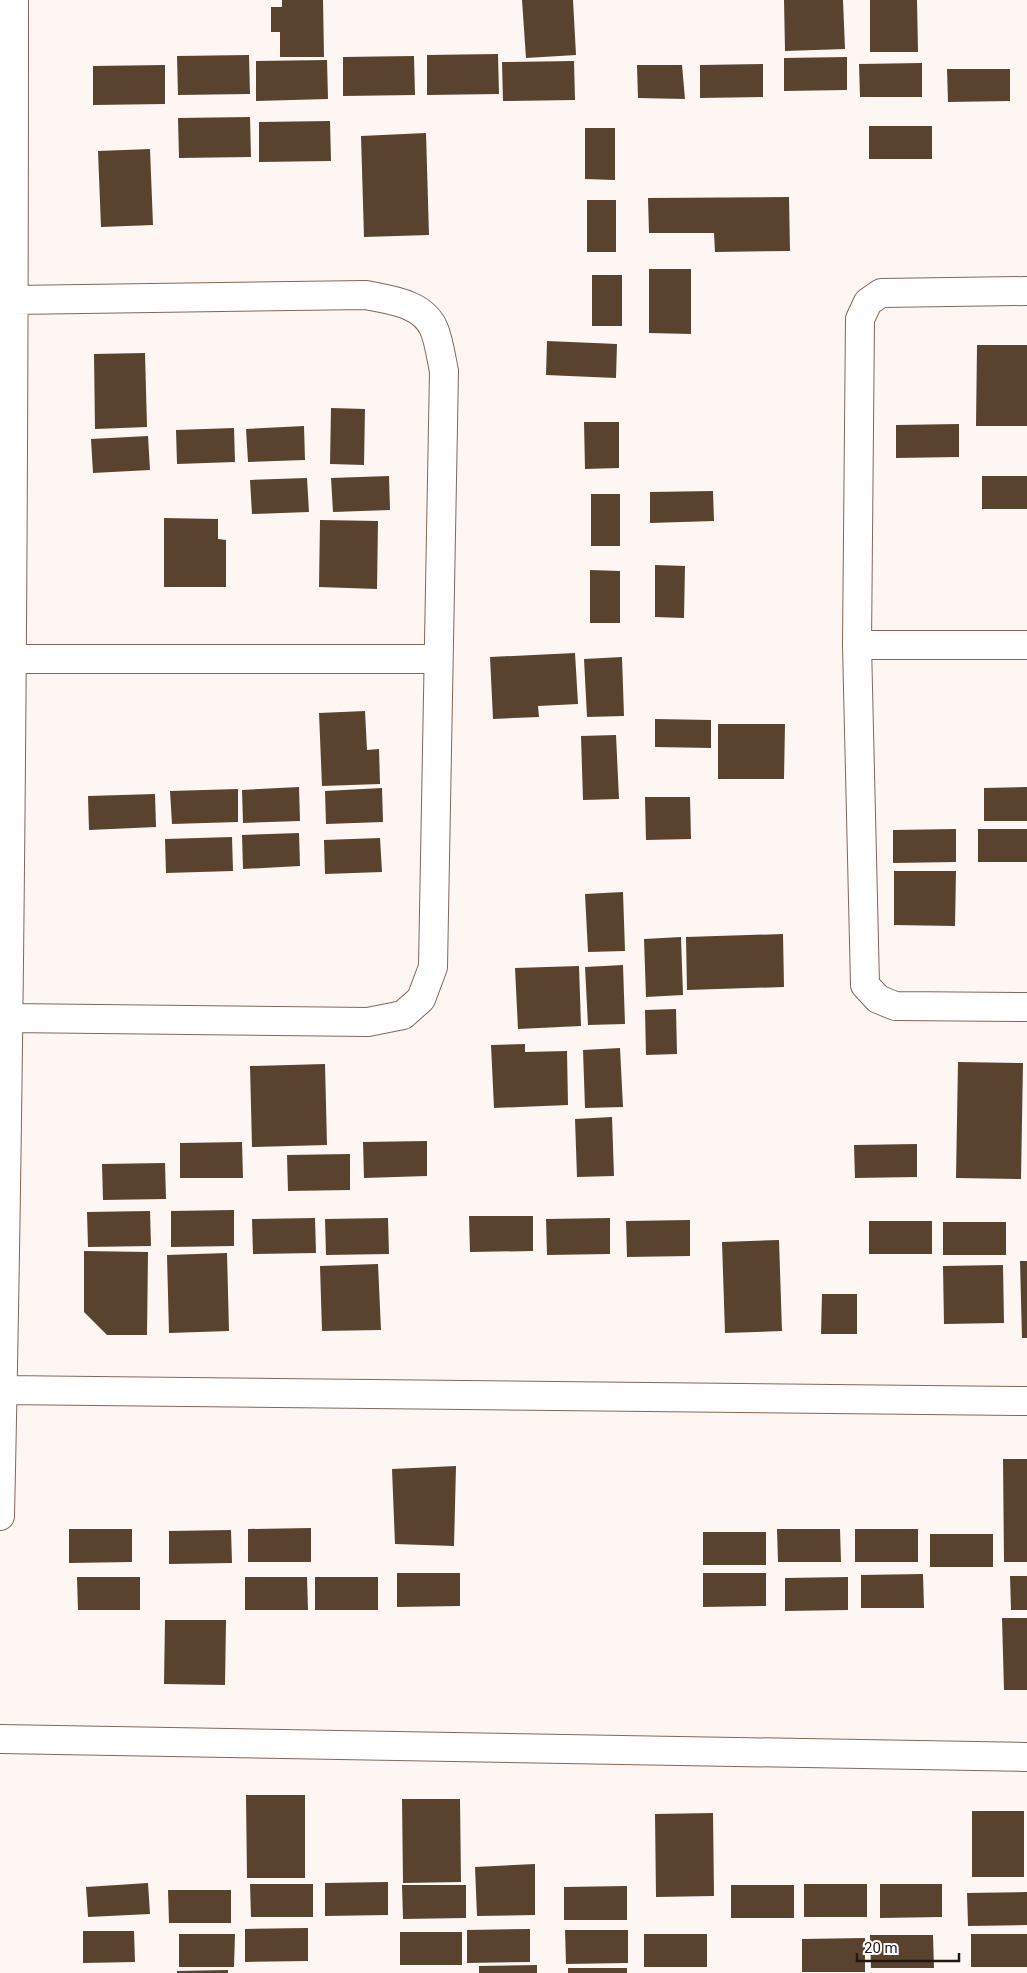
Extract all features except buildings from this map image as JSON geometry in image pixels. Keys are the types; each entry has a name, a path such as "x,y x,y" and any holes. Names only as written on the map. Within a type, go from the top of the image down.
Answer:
{"street":[{"path":"0,1516 13,659 14,0"},
{"path":"1027,291 881,293 868,302 860,319 857,645 865,985 878,999 895,1006 1027,1007"},
{"path":"9,1018 368,1022 404,1015 421,999 433,967 444,371 434,328 420,310 394,300 366,295 14,300"},
{"path":"857,645 1027,645"},
{"path":"13,659 438,659"},
{"path":"3,1390 1027,1401"},
{"path":"0,1739 1027,1757"}]}
